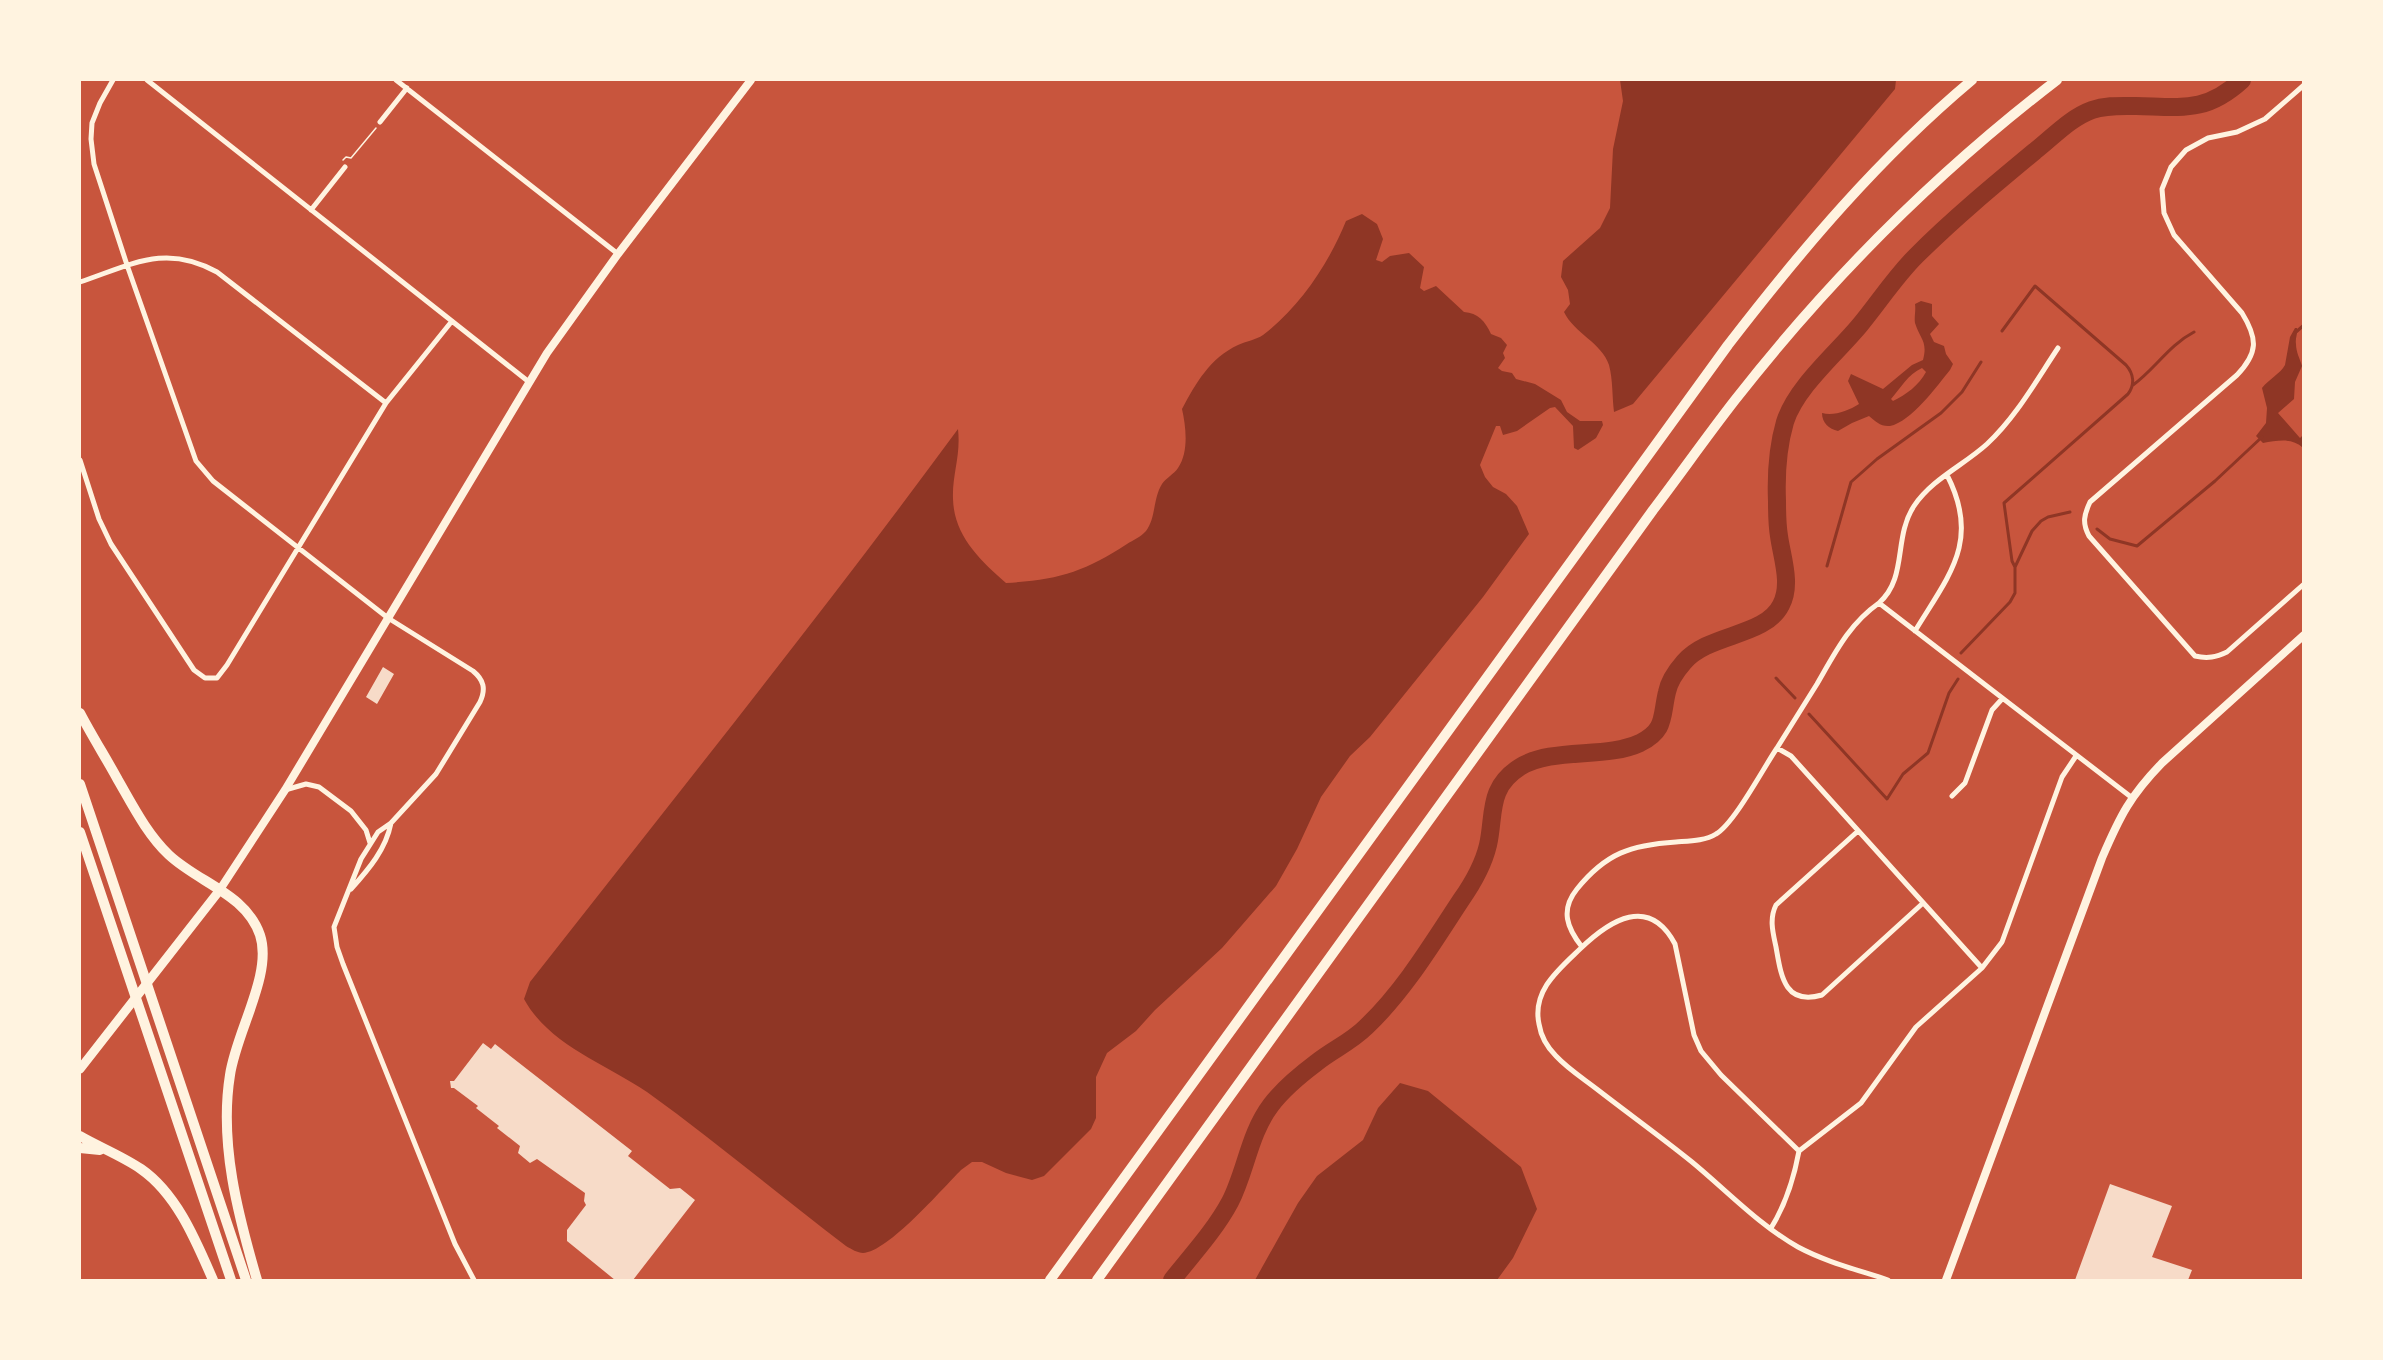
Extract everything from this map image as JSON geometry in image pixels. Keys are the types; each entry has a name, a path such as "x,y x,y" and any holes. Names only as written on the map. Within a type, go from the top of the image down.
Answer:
{"highway":[{"path":"1050,1281 1728,345 1778,280 1854,192 1928,118 1972,80"},
{"path":"1097,1281 1735,400 1804,318 1875,241 1962,158 2057,80"},
{"path":"80,713 149,833 170,856 219,891 236,900 254,922 260,936 264,954 262,972 238,1038 230,1075 227,1112 233,1184 257,1281"},
{"path":"80,784 246,1281"},
{"path":"80,831 231,1281"},
{"path":"80,1136 141,1169 156,1182 183,1217 213,1281"},
{"path":"80,1148 107,1151"}],"main road":[{"path":"80,1069 219,891 285,790 557,339 618,254 751,80"},
{"path":"1946,1281 2102,858 2123,811 2132,797 2162,763 2304,635"}],"street":[{"path":"113,80 92,123 94,164 127,266 196,461 213,481 388,618 473,671 481,679 484,690 480,702 436,774 391,823 378,832 370,843 340,907 334,927 337,947 455,1244 474,1281"},
{"path":"147,80 530,382"},
{"path":"396,80 618,254"},
{"path":"2304,85 2265,119 2237,132 2196,142 2180,157 2165,177 2162,201 2168,227 2242,314 2251,327 2254,348 2250,359 2237,375 2090,502 2084,518 2089,536 2195,656 2206,658 2228,652 2304,584"},
{"path":"380,122 407,88"},
{"path":"311,210 345,167"},
{"path":"80,282 127,266 167,257 202,264 217,273 386,403"},
{"path":"80,460 99,519 111,544 194,670 212,680 217,678 227,666 386,403 452,321"},
{"path":"1582,947 1573,935 1566,918 1567,905 1584,881 1603,862 1617,853 1634,847 1692,840 1718,833 1733,815 1777,748 1817,684 1832,654 1854,623 1879,603 1893,587 1902,537 1913,508 1929,488 1974,456 2002,429 2058,348"},
{"path":"1914,631 1952,569 1962,535 1961,508 1947,475"},
{"path":"1879,603 2132,797"},
{"path":"1952,796 1965,783 1992,710 2002,699"},
{"path":"1777,748 1791,756 1982,968"},
{"path":"1771,1228 1791,1186 1799,1151 1861,1102 1916,1027 1982,968 2002,942 2062,777 2076,756"},
{"path":"285,790 306,784 319,787 351,811 366,830 370,843"},
{"path":"348,892 370,867 388,838 391,823"},
{"path":"1858,831 1776,906 1772,913 1782,979 1787,987 1798,996 1808,998 1822,995 1923,903"},
{"path":"1799,1151 1720,1075 1701,1051 1694,1035 1675,944 1668,931 1660,923 1638,915 1623,918 1611,924 1582,947 1550,978 1540,997 1537,1009 1538,1022 1546,1044 1566,1065 1798,1247 1888,1281"}],"path":[{"path":"351,158 380,122"}],"shaded area":[{"path":"1620,80 1896,80 1895,89 1633,404 1614,412 1609,365 1600,350 1574,326 1564,312 1570,304 1568,290 1561,277 1563,261 1600,228 1610,208 1613,149 1623,101"},
{"path":"1362,214 1377,224 1383,239 1376,260 1382,262 1390,256 1409,253 1424,267 1420,288 1424,291 1436,286 1464,312 1480,318 1491,334 1501,338 1507,345 1503,353 1505,358 1498,368 1512,373 1516,379 1535,384 1561,400 1567,412 1580,421 1602,421 1603,425 1596,438 1578,450 1574,448 1573,426 1555,407 1550,408 1517,431 1503,435 1500,426 1496,426 1480,465 1485,477 1493,487 1506,494 1517,506 1529,534 1483,597 1370,737 1350,756 1321,797 1297,849 1276,886 1222,948 1155,1010 1136,1031 1107,1053 1096,1077 1096,1118 1091,1129 1044,1176 1032,1180 1006,1173 982,1162 972,1162 886,1242 874,1250 863,1253 852,1250 647,1092 580,1052 548,1029 524,999 530,982 800,638 958,429 953,490 954,512 963,536 970,546 1006,583 1056,577 1084,568 1112,554 1139,537 1149,526 1159,490 1178,468 1184,455 1185,431 1182,409 1205,372 1228,350 1263,335 1289,311 1322,268 1346,221"},
{"path":"1921,301 1932,304 1932,316 1939,324 1930,334 1934,342 1944,346 1953,364 1950,370 1915,411 1898,423 1884,426 1869,416 1838,431 1829,427 1823,420 1822,413 1841,412 1859,404 1848,381 1851,374 1883,389 1912,365 1923,360 1924,344 1915,323 1915,304","holes":["1922,368 1926,372 1907,393 1893,401 1891,399 1913,374"]},
{"path":"2297,328 2297,350 2302,366 2295,382 2294,399 2278,413 2300,438 2303,435 2303,448 2289,441 2263,443 2256,436 2266,423 2267,408 2262,388 2285,365 2290,337"},
{"path":"1400,1083 1428,1091 1521,1167 1537,1209 1513,1258 1497,1280 1255,1280 1298,1203 1317,1176 1363,1140 1378,1108"}],"building":[{"path":"383,667 394,674 377,704 366,697"},
{"path":"483,1043 491,1049 495,1044 632,1151 628,1156 670,1189 680,1188 695,1200 633,1280 615,1280 567,1241 567,1230 586,1205 585,1193 537,1159 530,1163 518,1153 520,1146 476,1108 478,1106 451,1088 450,1081 454,1081"},
{"path":"2110,1184 2172,1206 2152,1257 2192,1270 2188,1280 2075,1280"}],"waterway":[{"path":"1172,1280 1210,1232 1230,1202 1258,1128 1271,1105 1304,1072 1366,1027 1393,998 1428,950 1470,887 1480,867 1488,845 1494,802 1509,775 1520,767 1547,757 1611,751 1640,743 1658,728 1670,684 1684,662 1707,645 1763,623 1781,605 1786,580 1778,527 1777,481 1779,451 1785,422 1790,409 1808,383 1860,325 1908,264 1989,189 2062,128 2084,113 2097,108 2114,106 2193,106 2217,98 2242,80"},
{"path":"2002,331 2035,286 2126,365 2133,380 2128,394 2004,503 2012,561 2015,567"},
{"path":"2296,332 2304,325"},
{"path":"2133,385 2170,350 2194,332"},
{"path":"1827,566 1851,482 1877,459 1941,413 1962,392 1981,362"},
{"path":"2097,529 2110,539 2137,546 2215,481 2262,437"},
{"path":"1961,653 2010,602 2015,593 2015,567 2032,531 2048,517 2070,512"},
{"path":"1776,678 1795,698"},
{"path":"1809,714 1887,799 1903,774 1928,753 1949,693 1958,679"}]}
